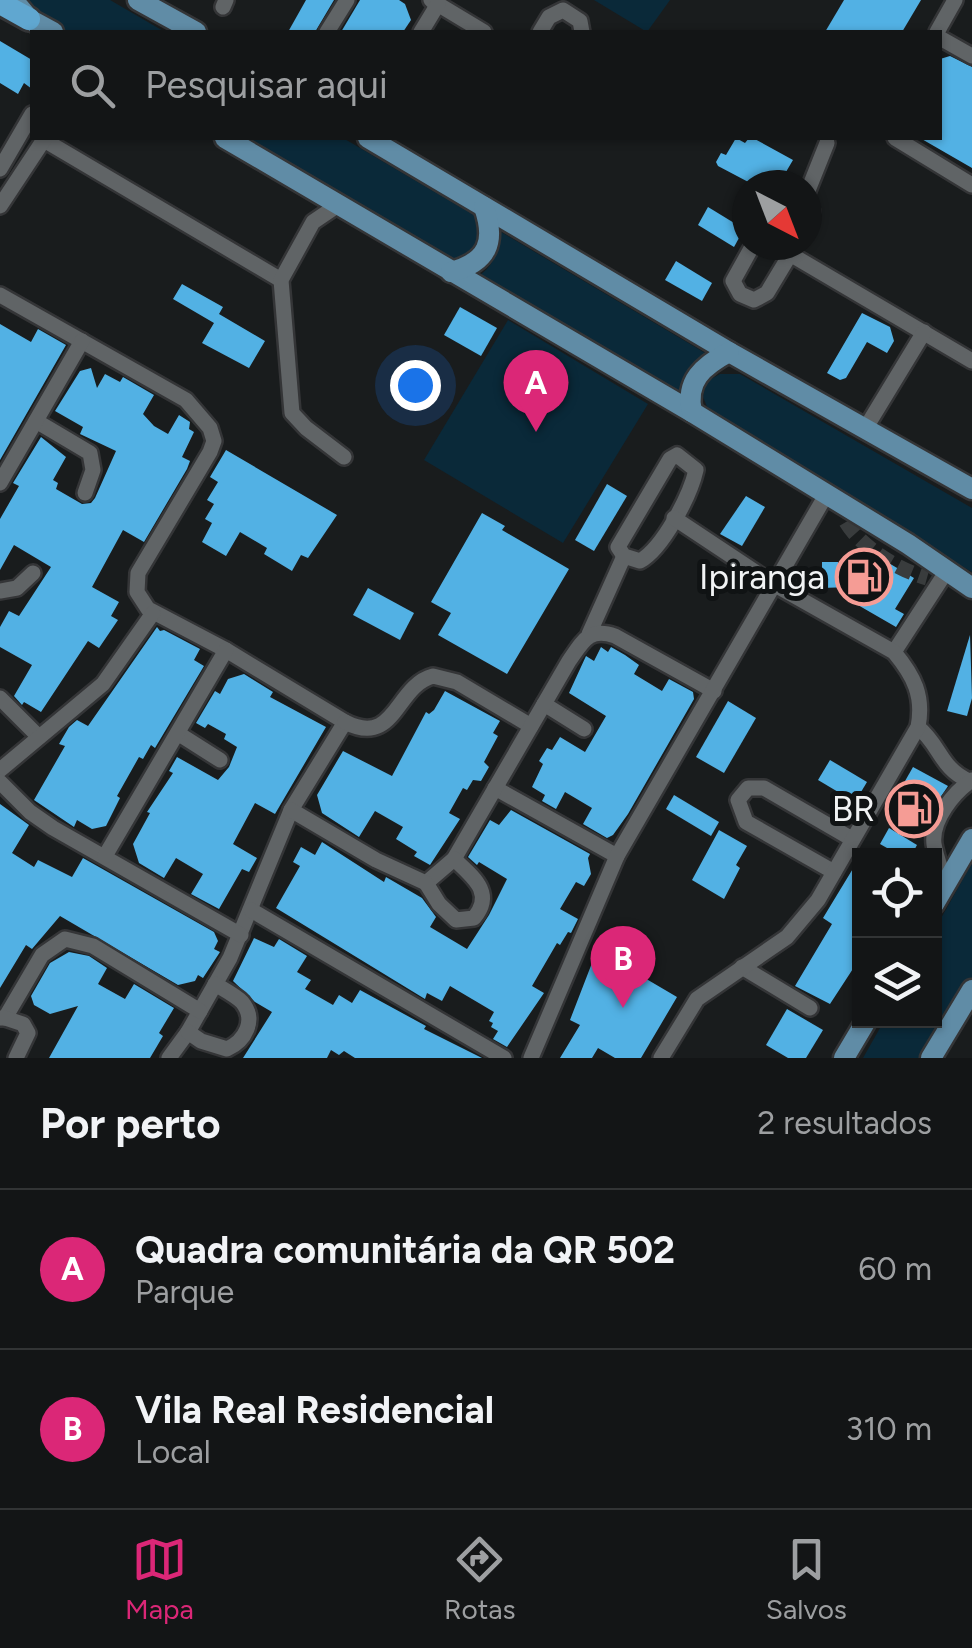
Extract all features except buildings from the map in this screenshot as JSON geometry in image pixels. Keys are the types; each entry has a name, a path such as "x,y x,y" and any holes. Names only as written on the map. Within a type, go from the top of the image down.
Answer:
{"highway":[{"path":"0,3 23,10"}],"main road":[{"path":"138,0 192,30"},
{"path":"23,10 50,30"},
{"path":"229,140 692,412 938,577 972,588"},
{"path":"371,140 728,352 972,490"},
{"path":"451,272 476,262 486,248 491,236 484,207"},
{"path":"692,412 689,396 697,375 706,364 728,352"},
{"path":"942,891 972,839"},
{"path":"931,1058 972,990"},
{"path":"844,1058 861,1028"}],"street":[{"path":"328,30 347,0"},
{"path":"941,30 956,0"},
{"path":"423,30 435,2 481,30"},
{"path":"541,30 549,17 563,10 580,21 582,30"},
{"path":"942,37 972,56"},
{"path":"0,170 30,118"},
{"path":"0,206 44,140"},
{"path":"47,140 280,280"},
{"path":"815,170 824,140"},
{"path":"898,140 972,185"},
{"path":"313,191 313,222"},
{"path":"338,206 313,222 280,280 292,413 344,457"},
{"path":"745,260 733,281 740,294 760,299 786,260"},
{"path":"810,260 967,359 972,340"},
{"path":"0,295 186,400 200,414 214,441 138,573 138,592 154,613 362,728 386,722 416,684 433,676 457,682 530,726"},
{"path":"865,429 924,332"},
{"path":"0,483 82,341"},
{"path":"36,421 90,453 93,470 84,492"},
{"path":"677,455 696,470 674,518 646,558 640,561 624,556 618,547 670,459 677,455"},
{"path":"531,1058 617,856 775,585 837,506"},
{"path":"661,1058 697,999 796,928 818,900 918,728 922,703 917,684 894,652 775,585 674,518"},
{"path":"426,883 454,859 530,726 589,634 624,556"},
{"path":"0,591 17,588 33,572"},
{"path":"894,652 938,577"},
{"path":"0,770 103,684 154,613"},
{"path":"589,634 615,636 714,691"},
{"path":"106,856 226,650"},
{"path":"0,698 39,737"},
{"path":"544,704 584,729"},
{"path":"169,1058 188,1032 240,936 291,810 345,722"},
{"path":"918,728 930,737 950,771 971,781 953,796 936,830 934,843 946,885"},
{"path":"178,734 220,760"},
{"path":"0,782 53,828 240,936"},
{"path":"834,872 746,822 738,800 748,788 758,786 852,839"},
{"path":"495,788 617,856"},
{"path":"291,810 376,860 426,883 439,904 456,920 474,918 483,906 483,893 454,859"},
{"path":"250,910 504,1058"},
{"path":"16,1058 28,1033 22,1024 3,1018 42,955 64,939 93,946 200,1011"},
{"path":"742,967 810,1008"},
{"path":"188,1032 210,1045 227,1048 240,1041 246,1032 249,1021 244,1005 215,984"}],"shaded area":[{"path":"27,0 110,0 162,30 57,30 26,9"},
{"path":"594,0 670,0 648,30"},
{"path":"233,140 346,140 474,215 482,237 478,254 450,267"},
{"path":"496,229 712,357 685,407 469,282 493,260"},
{"path":"508,320 648,404 563,543 424,460"},
{"path":"720,374 740,374 972,508 972,572 765,454 710,414 703,397 706,382"},
{"path":"972,863 972,979 924,1058 863,1058 880,1028 942,1028 942,917"}],"tunnel":[{"path":"846,522 881,556 927,578"}],"place":[{"name":"Quadra comunitária da QR 502","path":"536,432"},
{"name":"Ipiranga","path":"864,577"},
{"name":"BR","path":"914,809"},
{"name":"Vila Real Residencial","path":"623,1008"}]}
